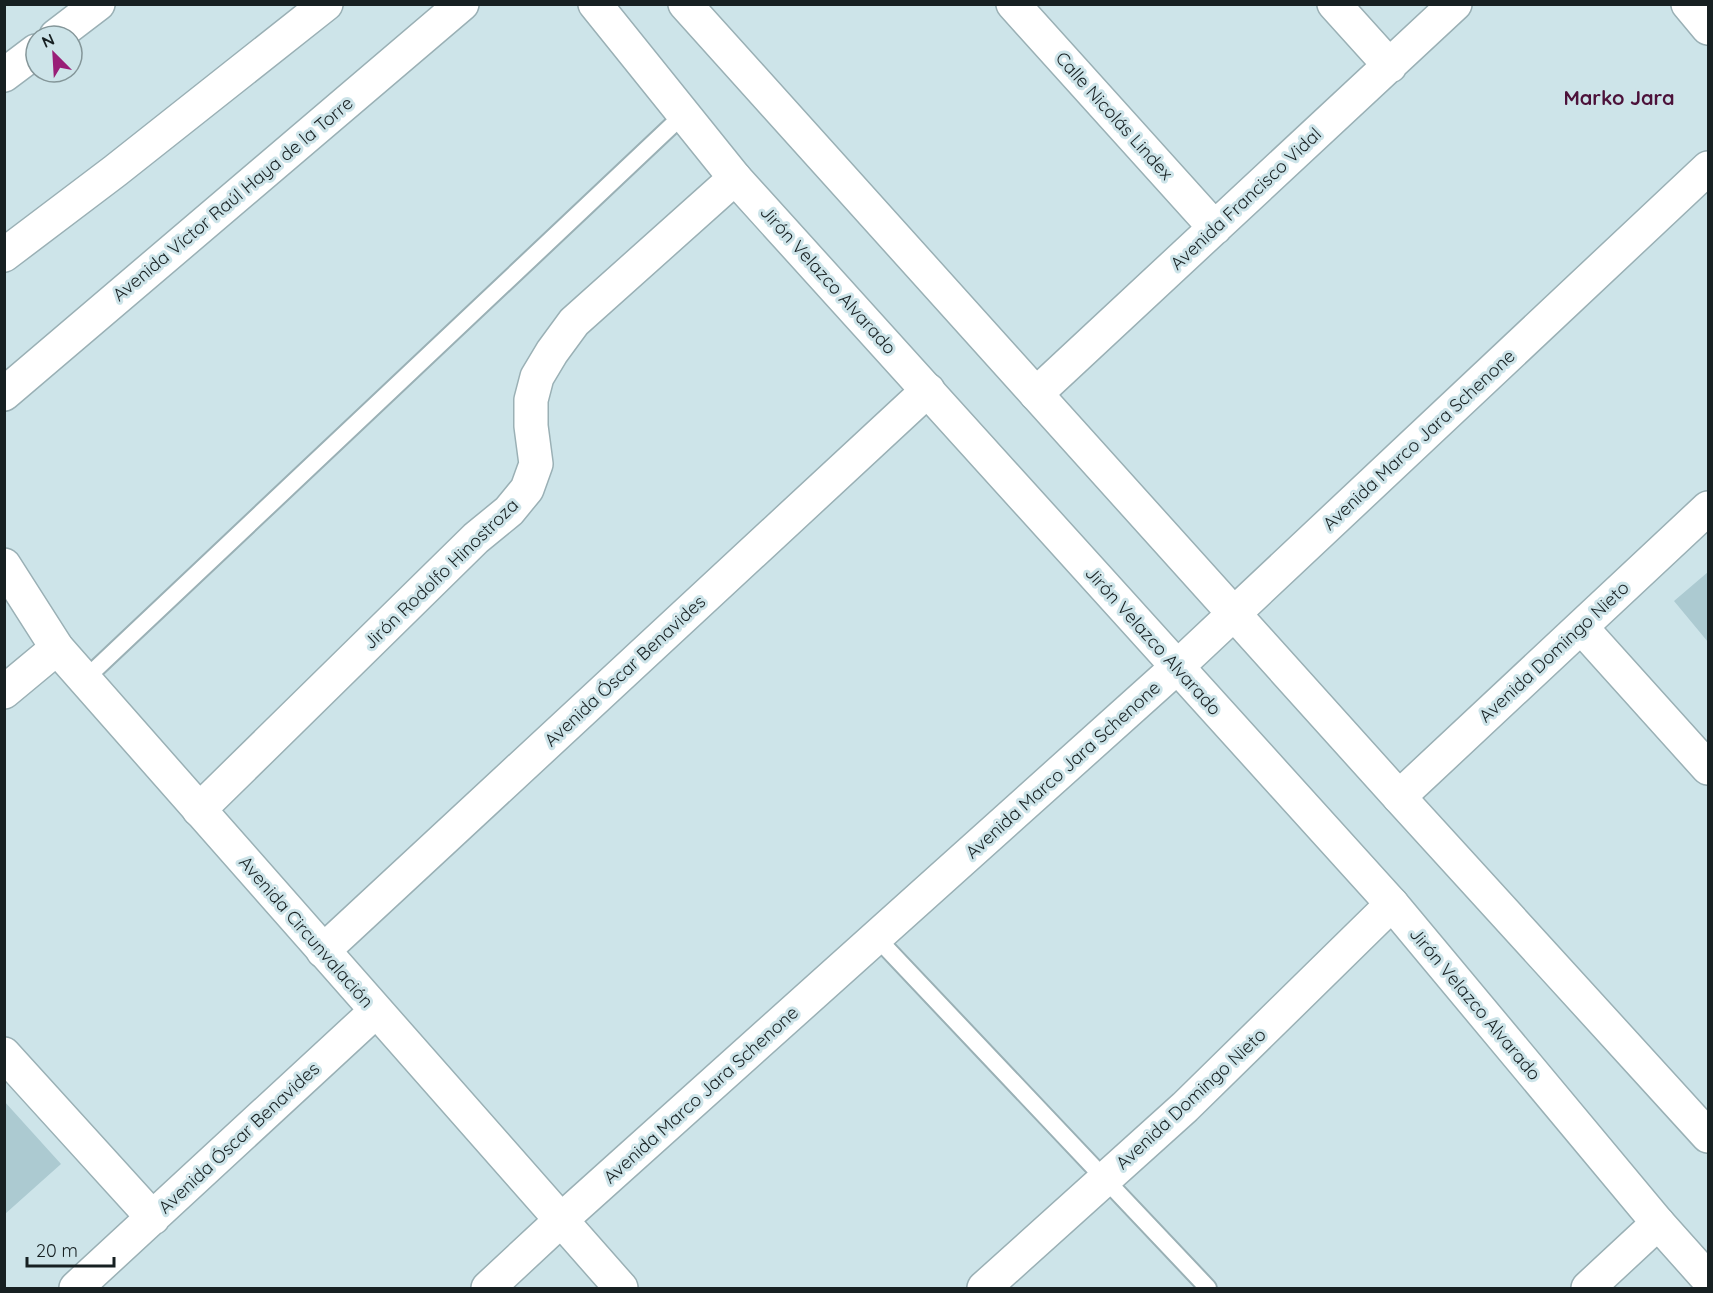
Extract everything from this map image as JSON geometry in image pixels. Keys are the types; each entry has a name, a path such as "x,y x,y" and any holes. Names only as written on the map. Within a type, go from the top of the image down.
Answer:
{"street":[{"path":"72,24 98,4"},
{"path":"4,255 115,171 326,4"},
{"name":"Avenida Víctor Raúl Haya de la Torre","path":"4,394 462,4"},
{"name":"Jirón Velazco Alvarado","path":"595,4 735,178 1176,668 1392,904 1658,1223 1708,1279"},
{"path":"685,4 1399,797 1708,1136"},
{"path":"1334,4 1390,66"},
{"name":"Avenida Francisco Vidal","path":"1036,394 1455,4"},
{"path":"1688,4 1708,28"},
{"name":"Calle Nicolás Lindex","path":"1029,10 1215,228"},
{"path":"4,75 24,60"},
{"name":"Avenida Marco Jara Schenone","path":"488,1288 1176,668 1708,168"},
{"name":"Jirón Rodolfo Hinostroza","path":"200,810 476,538 509,511 527,489 536,464 531,426 531,400 537,377 552,352 574,322 735,178"},
{"name":"Avenida Óscar Benavides","path":"323,951 928,390"},
{"name":"Avenida Domingo Nieto","path":"1399,797 1708,508"},
{"name":"Avenida Circunvalación","path":"4,565 57,648 621,1288"},
{"path":"1581,627 1708,768"},
{"path":"4,692 57,648"},
{"name":"Avenida Domingo Nieto","path":"984,1288 1185,1107 1392,904"},
{"name":"Avenida Óscar Benavides","path":"76,1288 376,1011"},
{"path":"4,1054 153,1218"},
{"path":"1588,1288 1658,1223"}],"lane":[{"path":"85,679 684,114"},
{"path":"876,938 1208,1288"}],"shaded area":[{"path":"1708,572 1708,642 1674,601"},
{"path":"4,1101 61,1164 5,1214 4,1214"}],"district":[{"name":"Marko Jara","path":"1619,98"}]}
